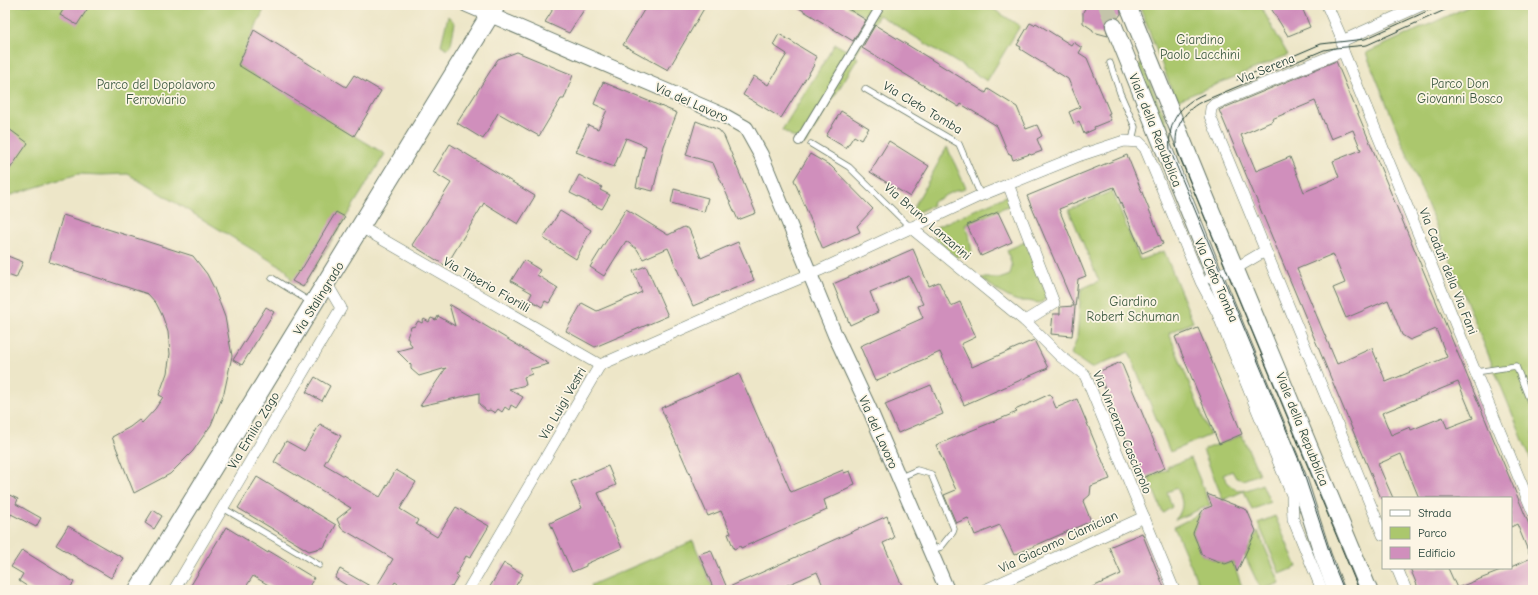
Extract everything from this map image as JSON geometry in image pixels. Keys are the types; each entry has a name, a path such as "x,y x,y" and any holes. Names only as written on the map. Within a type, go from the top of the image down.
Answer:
{"main road":[{"name":"Viale della Repubblica","path":"1129,8 1369,590"},
{"name":"Via Stalingrado","path":"141,585 327,284 493,10"},
{"name":"Viale della Repubblica","path":"1148,57 1114,26 1208,279 1299,480 1323,556 1336,590"}],"street":[{"name":"Via del Lavoro","path":"467,5 493,10 723,115 746,128 761,155 838,342 869,408 947,590"},
{"path":"799,141 880,5"},
{"name":"Via Caduti della Via Fani","path":"1327,5 1533,512"},
{"name":"Via Serena","path":"1265,251 1211,119 1210,111 1215,104 1343,46 1422,5"},
{"path":"810,274 910,227 1008,184 1081,155 1124,140 1132,141"},
{"name":"Via Cleto Tomba","path":"1132,141 1139,142 1145,148 1208,279 1217,312 1292,495 1293,519 1322,590"},
{"path":"1008,184 1054,303 1025,321"},
{"name":"Via Tiberio Fiorilli","path":"361,227 600,365"},
{"name":"Via Bruno Lanzarini","path":"910,227 1025,321"},
{"path":"1208,279 1236,268 1265,251 1382,533"},
{"name":"Via Luigi Vestri","path":"468,590 600,365 810,274"},
{"name":"Via Emilio Zago","path":"174,590 341,308 327,284"},
{"name":"Via Vincenzo Casciarolo","path":"1025,321 1060,356 1085,375 1174,590"},
{"name":"Via Giacomo Ciamician","path":"985,590 1144,517"},
{"path":"1397,569 1406,590"}],"lane":[{"path":"1110,63 1120,93 1135,127 1132,141"},
{"name":"Via Cleto Tomba","path":"866,89 959,144 981,196"},
{"name":"Via Bruno Lanzarini","path":"811,144 849,167 910,227"},
{"path":"272,278 314,305"},
{"path":"1476,372 1516,366 1533,409"},
{"path":"899,478 917,470 930,474 938,490 954,529 941,547 930,550"},
{"path":"223,508 319,565"}],"green space":[{"name":"Parco del Dopolavoro Ferroviario","path":"5,5 266,5 238,65 385,154 303,287 292,281 286,270 128,174 78,174 5,197"},
{"path":"847,5 987,5 1020,26 987,81 879,15 855,55 858,58 805,144 782,130 835,44 848,51 867,18"},
{"name":"Giardino Paolo Lacchini","path":"1139,5 1260,5 1288,55 1176,101"},
{"name":"Parco Don Giovanni Bosco","path":"1472,5 1533,5 1533,465 1366,53"},
{"path":"448,16 455,23 451,44 448,49 441,45"},
{"path":"1142,63 1169,127 1167,135 1138,65"},
{"path":"947,147 966,188 960,191 959,189 932,202 933,205 909,216"},
{"name":"Giardino Robert Schuman","path":"1112,191 1140,260 1164,251 1193,322 1169,333 1210,435 1170,452 1129,352 1091,368 1071,354 1077,338 1081,289 1099,281 1069,210"},
{"path":"1006,196 1010,205 965,225 969,234 972,253 956,257 935,238 933,234 934,228"},
{"path":"1025,242 1046,293 1044,300 1040,303 1018,301 1008,297 981,278 1002,278 1010,275 1012,266 1007,250"},
{"path":"1242,435 1259,474 1243,480 1236,478 1232,471 1223,475 1231,486 1240,490 1250,489 1262,484 1270,502 1252,510 1244,491 1223,500 1203,450"},
{"path":"1191,458 1210,505 1175,520 1182,508 1181,497 1177,488 1167,492 1172,507 1163,513 1148,477 1168,469 1167,467"},
{"path":"1201,513 1193,533 1202,555 1225,564 1233,561 1243,590 1197,590 1196,588 1200,587 1174,527"},
{"path":"1275,516 1297,567 1280,574 1258,523"},
{"path":"1258,531 1280,583 1261,590 1245,556"},
{"path":"693,541 714,590 593,590 591,585"}],"building":[{"path":"66,5 90,5 77,25 60,15"},
{"path":"587,5 569,33 545,22 552,11 551,6"},
{"path":"647,5 706,5 668,70 623,45"},
{"path":"794,5 842,5 866,20 853,41"},
{"path":"1087,5 1120,5 1121,14 1118,18 1110,17 1106,20 1105,24 1108,36 1093,32 1093,30 1083,23 1083,12"},
{"path":"1269,5 1301,5 1310,27 1288,36"},
{"path":"1030,23 1034,25 1036,23 1071,45 1073,42 1082,48 1079,53 1087,58 1110,113 1108,114 1111,120 1094,127 1095,129 1084,134 1079,121 1074,124 1069,112 1080,107 1068,79 1020,49 1021,47 1017,45"},
{"path":"875,25 986,93 988,89 1017,107 1026,129 1037,125 1042,136 1037,139 1042,151 1013,160 1011,154 1009,155 997,126 961,104 959,107 862,48"},
{"path":"254,30 346,87 354,75 381,91 354,136 238,65"},
{"path":"779,34 817,57 813,64 814,65 781,118 743,95 754,76 768,85 787,54 773,45"},
{"path":"517,52 573,75 564,99 561,99 539,136 498,113 483,139 457,123 498,59"},
{"path":"1336,61 1533,534 1533,590 1419,590 1410,569 1448,569 1457,588 1505,569 1512,569 1512,567 1531,558 1517,524 1512,526 1512,497 1419,497 1401,454 1378,464 1393,497 1381,498 1219,110","holes":["1315,101 1331,139 1353,130 1361,150 1333,161 1339,177 1304,192 1290,157 1256,171 1241,135 1273,121 1272,119","1333,254 1345,283 1333,288 1346,318 1388,300 1402,335 1410,340 1436,329 1447,357 1386,382 1372,348 1337,364 1297,269","1458,382 1473,418 1447,428 1443,417 1411,430 1410,427 1391,435 1382,413"]},
{"path":"603,82 677,113 664,146 653,191 636,187 646,146 626,138 614,167 576,152 588,125 598,129 607,110 594,104"},
{"path":"841,111 869,128 861,140 854,136 846,148 826,136"},
{"path":"696,121 719,130 724,136 756,213 738,220 713,163 686,155"},
{"path":"5,126 28,143 5,176"},
{"path":"889,141 929,166 910,197 870,172"},
{"path":"450,144 535,196 518,224 484,203 446,266 412,245 451,183 433,172"},
{"path":"810,154 831,166 873,209 857,226 860,232 823,249 794,180"},
{"path":"1127,155 1163,244 1142,253 1114,187 1059,209 1086,276 1078,279 1072,336 1051,334 1053,314 1060,314 1060,307 1074,306 1027,196"},
{"path":"579,175 602,187 600,190 610,195 602,209 570,193"},
{"path":"674,189 708,198 704,212 671,203"},
{"path":"626,209 668,235 684,227 689,229 701,258 738,242 754,280 693,306 668,248 643,259 637,249 626,241 604,276 590,267"},
{"path":"560,211 591,230 576,259 543,238"},
{"path":"336,212 345,217 303,287 292,281 299,271 300,272"},
{"path":"998,212 1012,242 981,256 967,225"},
{"path":"63,215 193,256 207,274 225,317 232,356 224,393 211,425 193,451 170,474 134,493 112,437 139,420 142,423 155,409 163,397 159,395 167,373 170,354 168,332 156,303 148,294 49,262"},
{"path":"913,249 929,286 939,282 951,306 960,302 976,337 961,344 972,367 1034,340 1048,368 964,405 940,352 875,381 860,346 923,318 918,306 923,304 909,276 870,292 878,312 850,325 833,284"},
{"path":"5,255 23,262 16,278 5,274"},
{"path":"524,260 540,270 537,275 558,288 549,303 545,301 542,307 529,299 532,293 511,281"},
{"path":"646,266 668,316 595,347 566,331 582,303 597,311 642,292 633,271"},
{"path":"449,304 549,364 530,369 532,374 524,377 526,385 509,389 523,397 516,408 511,405 509,410 505,407 502,412 498,409 495,413 490,410 487,411 479,404 479,393 420,406 446,368 419,376 411,369 411,365 397,351 412,347 407,337 411,327 415,326 418,321 422,323 424,319 429,322 431,318 436,320 438,316 455,326"},
{"path":"266,307 274,312 242,365 233,360"},
{"path":"1198,328 1242,434 1219,444 1175,337"},
{"path":"1121,362 1165,468 1142,478 1098,372"},
{"path":"739,374 791,492 843,470 844,473 850,471 855,484 850,486 850,488 824,500 827,510 741,548 740,546 734,549 728,534 731,533 721,511 708,516 661,408"},
{"path":"315,377 330,386 322,401 306,392"},
{"path":"931,385 943,414 898,433 885,404"},
{"path":"1050,394 1056,408 1077,399 1110,479 1091,486 1090,495 1083,501 1091,521 1014,555 1000,525 975,535 968,518 956,523 944,495 956,490 936,445 1017,412 1015,410"},
{"path":"320,424 341,436 324,464 380,497 396,470 416,482 400,509 418,520 416,524 437,537 456,507 489,526 470,558 466,556 456,575 458,577 452,587 448,590 408,590 395,582 390,590 354,590 335,578 340,569 375,589 393,559 341,528 337,519 351,508 274,462 286,441 304,451"},
{"path":"608,466 616,485 598,493 622,548 572,572 550,523 582,508 571,482"},
{"path":"257,477 336,525 324,547 309,551 238,508"},
{"path":"5,493 18,499 16,504 41,518 36,527 11,514 5,526"},
{"path":"1207,494 1247,510 1256,531 1237,572 1233,561 1225,564 1202,555 1193,533 1201,513 1204,509 1212,506"},
{"path":"153,510 162,516 154,529 145,523"},
{"path":"887,516 894,538 883,543 904,590 825,590 817,572 776,590 714,590 699,554 711,550 727,588"},
{"path":"68,526 123,558 111,578 56,545"},
{"path":"226,527 268,553 269,551 314,578 307,590 277,590 253,576 244,590 188,590"},
{"path":"1142,533 1165,590 1086,590 1121,574 1109,547"},
{"path":"22,550 74,582 69,590 33,590 19,581 23,574 11,567"},
{"path":"504,563 523,574 513,590 488,590"}],"tunnel":[{"path":"1106,5 1114,26"}],"tram line":[{"path":"1237,80 1321,44 1365,39 1441,5"},
{"path":"1359,590 1178,153 1176,145 1177,130 1180,123 1189,111 1201,102 1324,50 1367,45 1456,5"},
{"path":"1204,94 1188,103 1177,115 1171,131 1170,150 1301,465 1333,563 1344,590"}]}
